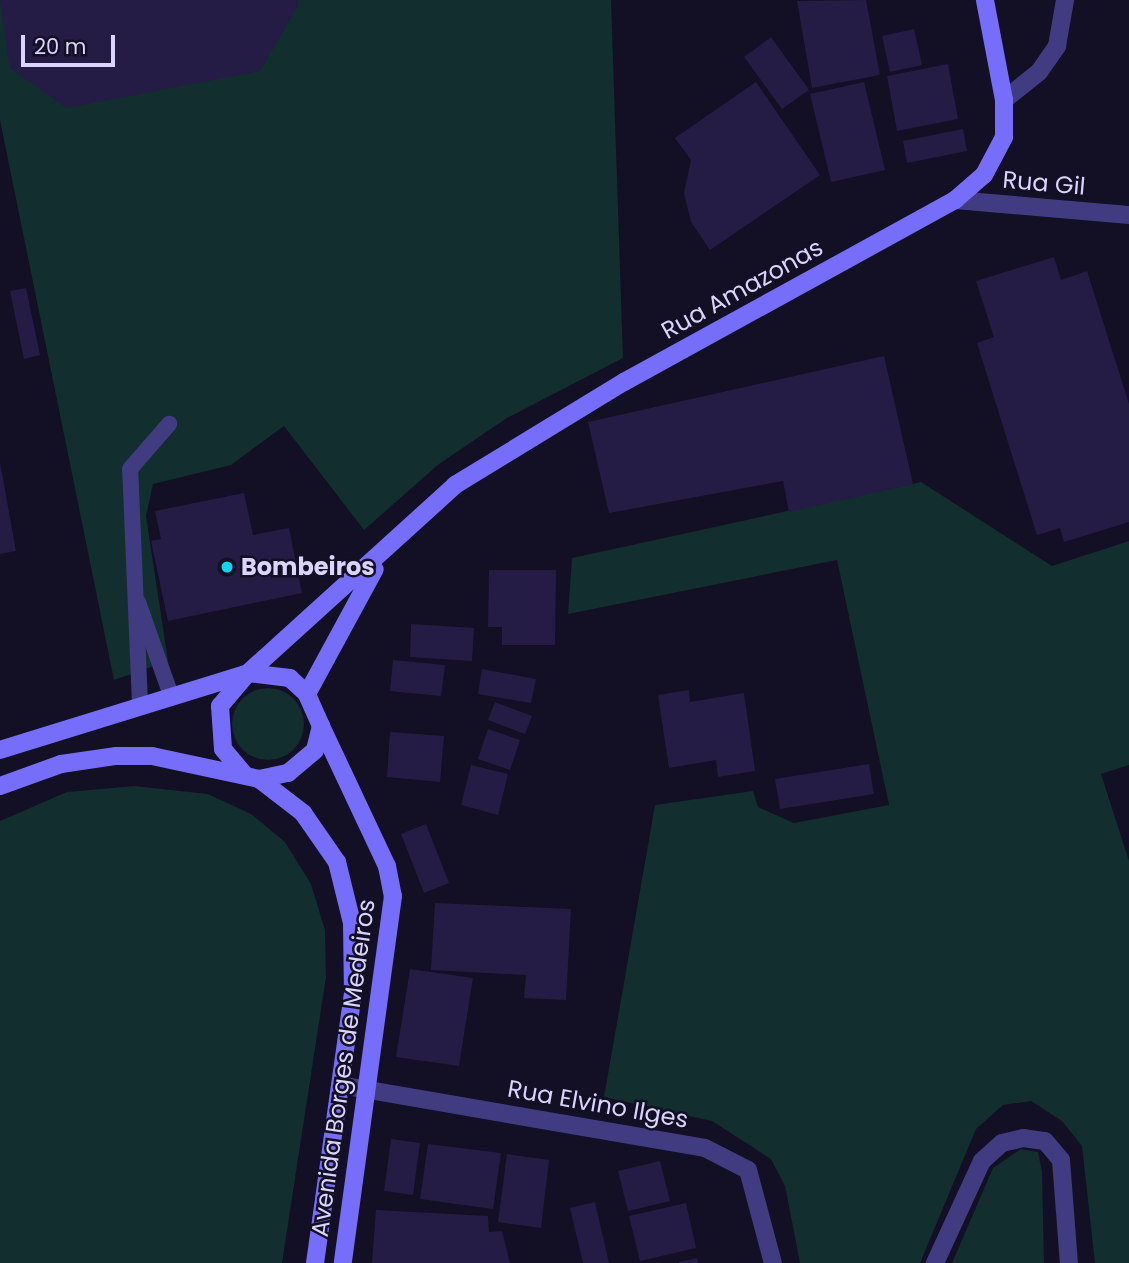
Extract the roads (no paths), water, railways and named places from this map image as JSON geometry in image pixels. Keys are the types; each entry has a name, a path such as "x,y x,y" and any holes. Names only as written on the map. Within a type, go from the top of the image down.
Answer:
{"main road":[{"name":"Rua Amazonas","path":"382,556 455,485 528,439 955,200 984,175 1004,137 1004,100 985,0"},
{"path":"0,750 140,704 248,673 274,673 307,694 321,726 305,762 252,777 223,749 218,728 229,689 248,673 382,556"},
{"path":"307,694 382,556"},
{"name":"Avenida Borges de Medeiros","path":"321,726 387,866 393,897 343,1263"},
{"name":"Avenida Borges de Medeiros","path":"0,786 61,764 116,756 152,756 252,777 303,813 337,862 348,895 353,993 315,1263"}],"street":[{"path":"1004,100 1040,72 1057,46 1065,0"},
{"name":"Rua Gil","path":"955,200 1129,215"},
{"name":"Rua Elvino Ilges","path":"340,1085 654,1136 717,1153 748,1170 773,1263"},
{"path":"935,1263 982,1161 1002,1143 1023,1138 1045,1141 1061,1160 1069,1263"}],"lane":[{"path":"140,704 130,469 169,424"},
{"path":"133,586 171,695"}],"place":[{"name":"Bombeiros","path":"227,567"}]}
